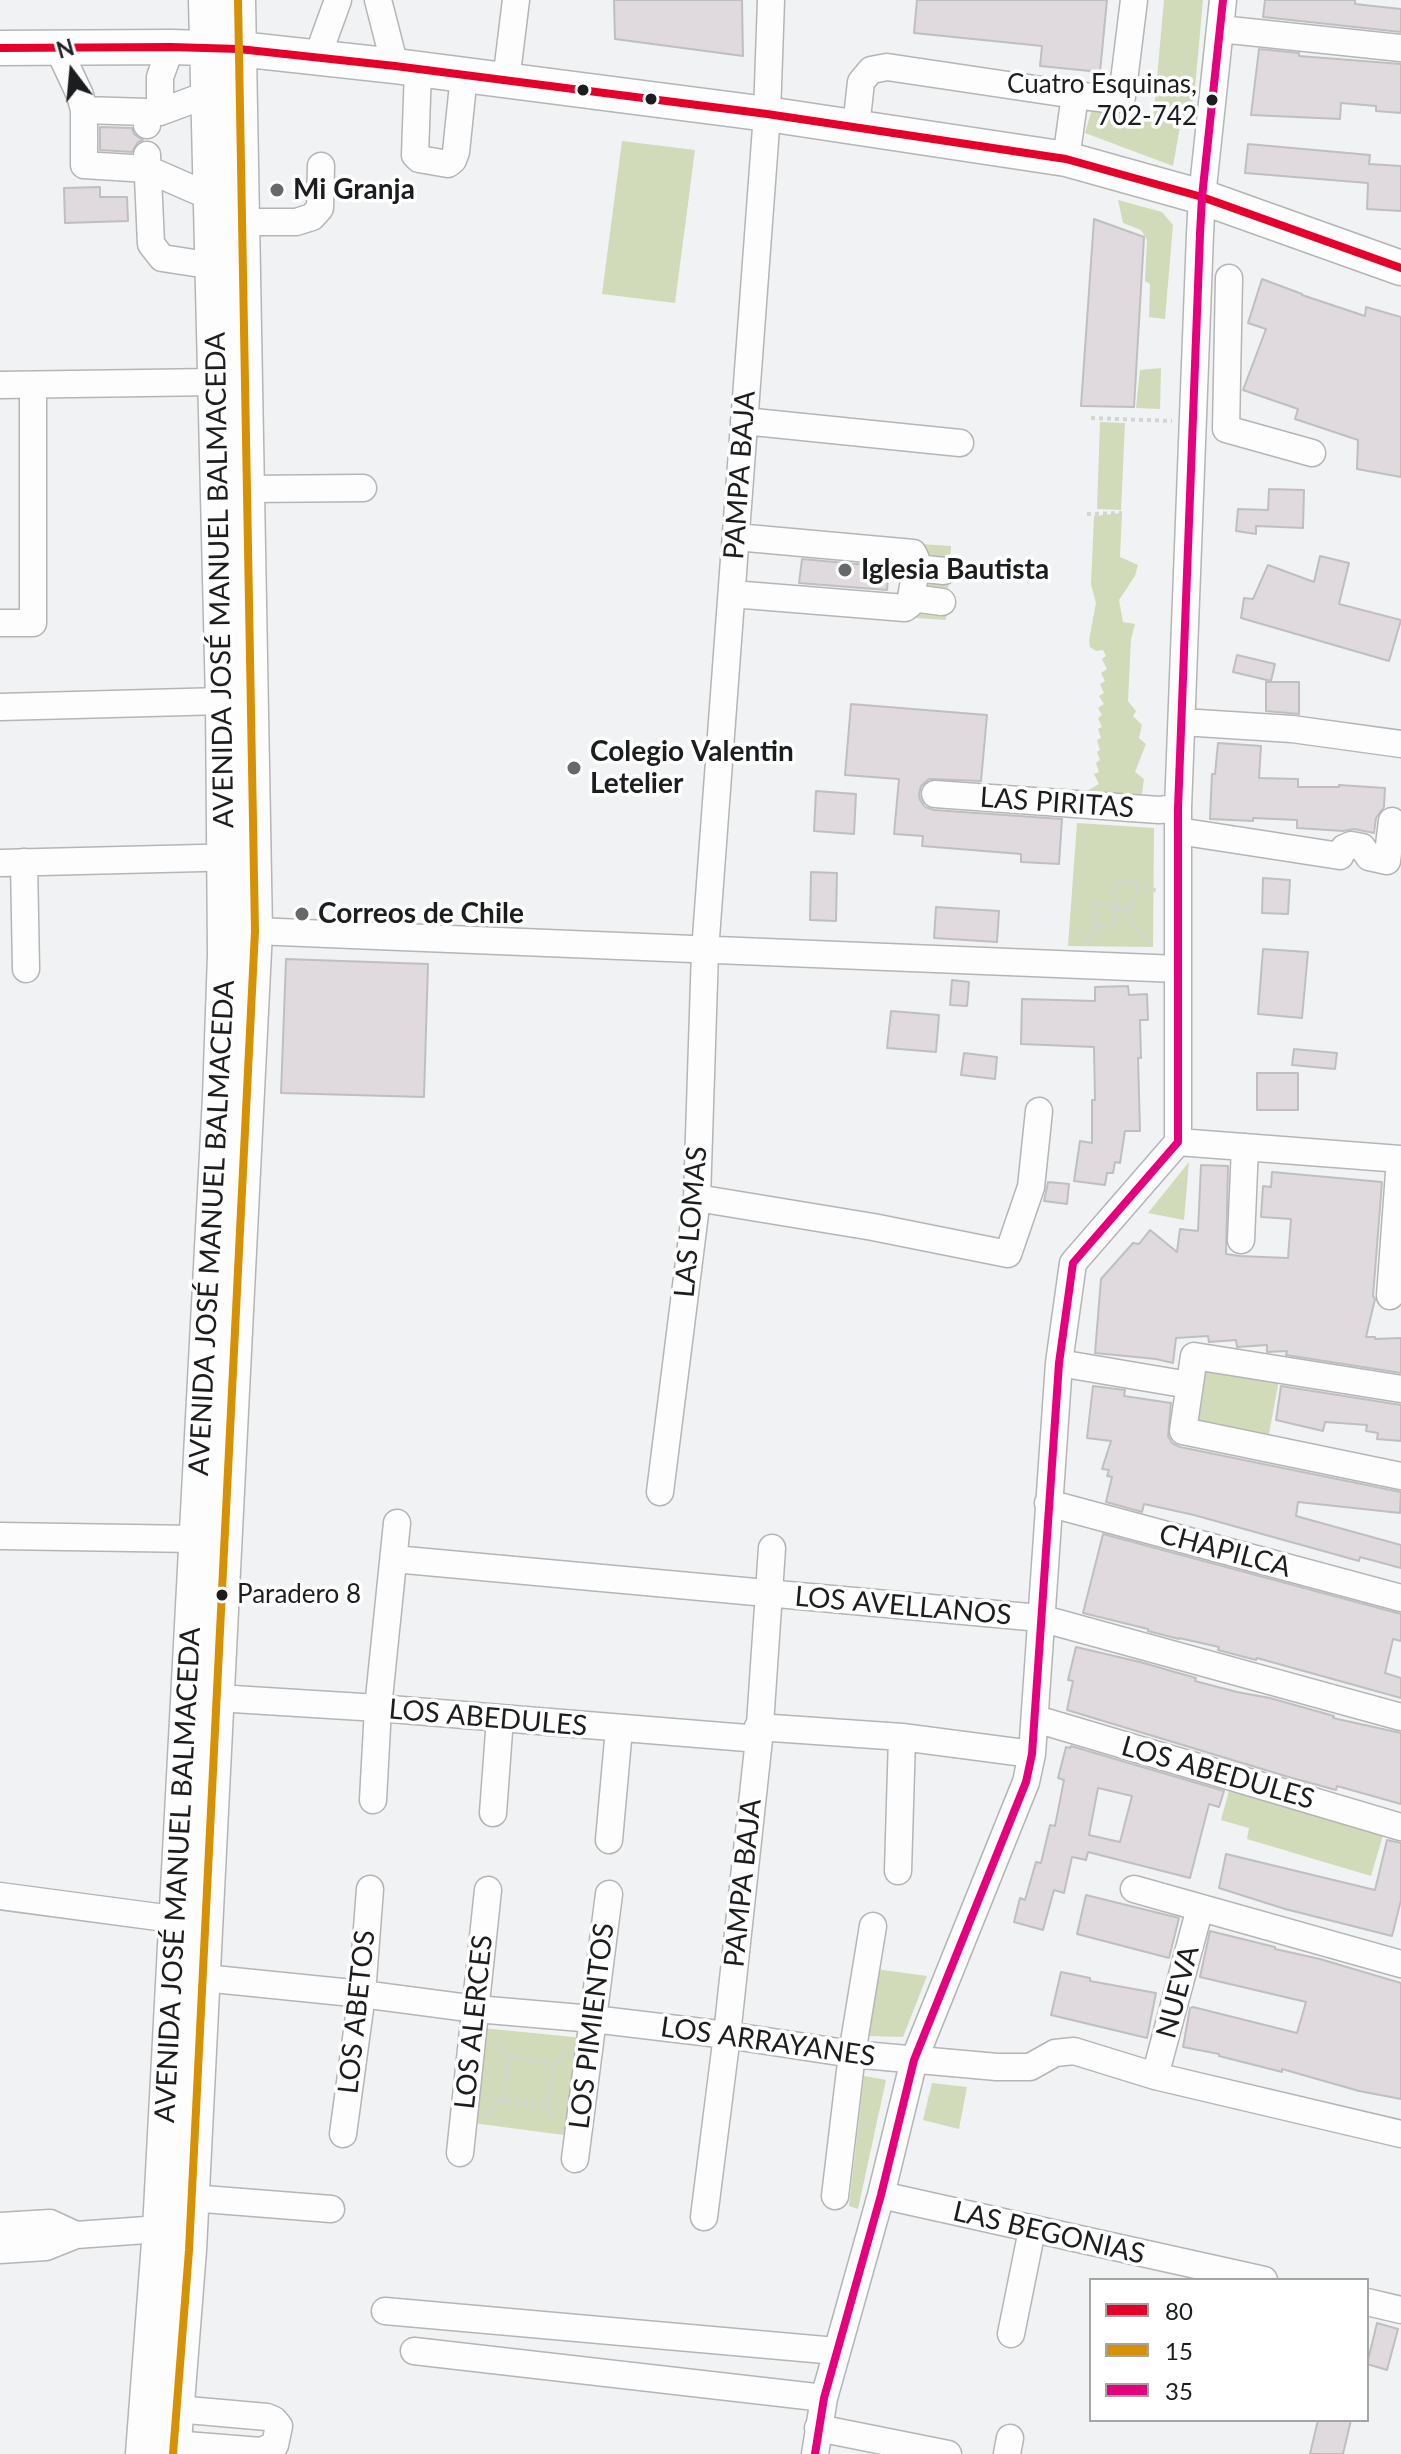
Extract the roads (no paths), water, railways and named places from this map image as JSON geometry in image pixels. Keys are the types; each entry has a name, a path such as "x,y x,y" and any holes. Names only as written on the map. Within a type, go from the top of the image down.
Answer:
{"main road":[{"name":"AVENIDA JOSÉ MANUEL BALMACEDA","path":"163,2451 160,2229 190,1921 196,1539 225,955 239,857 248,489 241,222 223,48 206,0"},
{"name":"AVENIDA JOSÉ MANUEL BALMACEDA","path":"190,1921 217,1698 255,931 239,857 223,701 209,94 238,0"},
{"path":"0,48 223,48 406,67 767,114 1066,159 1202,197 1401,268"},
{"name":"AVENIDA JOSÉ MANUEL BALMACEDA","path":"163,2451 176,2409 191,2198 187,1976"}],"street":[{"path":"317,58 338,0"},
{"path":"378,0 406,67 415,155 419,159 448,164 453,160 464,75"},
{"path":"506,81 516,0"},
{"name":"PAMPA BAJA","path":"705,951 767,114 771,0"},
{"path":"856,127 861,82 871,70 887,67 1075,95 1115,100 1122,97 1134,0"},
{"path":"948,2454 816,2441 836,2351 881,2195 914,2060 1026,1782 1036,1719 1040,1618 1059,1363 1073,1263 1178,1142 1178,820 1193,421 1202,197 1223,0"},
{"path":"1220,29 1401,48"},
{"path":"151,116 171,47"},
{"path":"58,48 84,110 84,165 147,162 211,197"},
{"path":"84,110 151,116 209,94"},
{"path":"1066,159 1075,95"},
{"path":"147,162 151,244 162,258 214,266"},
{"path":"241,222 296,222 312,217 320,208 321,166"},
{"path":"1226,429 1229,278"},
{"path":"0,385 216,382"},
{"path":"0,623 33,623 33,386"},
{"path":"744,421 960,443"},
{"path":"1193,421 1312,453"},
{"path":"248,489 363,488"},
{"path":"732,594 905,608 912,598 916,568 913,553 736,537"},
{"path":"916,568 944,571"},
{"path":"912,598 942,602"},
{"path":"0,707 223,701"},
{"path":"1182,722 1292,729 1401,744"},
{"name":"LAS PIRITAS","path":"935,794 1159,810 1178,820 1340,856 1343,863 1357,868 1365,865 1369,857 1387,861 1392,821"},
{"path":"26,969 12,863 239,857"},
{"path":"255,931 1178,969"},
{"name":"LAS LOMAS","path":"660,1492 697,1198 705,951"},
{"path":"697,1198 873,1227 1008,1254 1031,1187 1039,1111"},
{"path":"1178,1142 1400,1159 1390,1296"},
{"path":"1241,1240 1245,1147"},
{"path":"1401,1389 1194,1356 1183,1431 1401,1476"},
{"path":"1059,1363 1189,1385"},
{"name":"CHAPILCA","path":"1048,1503 1401,1598"},
{"path":"373,1800 378,1708 397,1523"},
{"path":"0,1536 196,1539"},
{"name":"PAMPA BAJA","path":"704,2217 727,2035 758,1733 772,1548"},
{"name":"LOS AVELLANOS","path":"394,1559 1040,1618 1401,1717"},
{"name":"LOS ABEDULES","path":"217,1698 378,1708 619,1729 902,1737 1032,1754"},
{"path":"493,1813 500,1718"},
{"name":"LOS ABEDULES","path":"1036,1719 1401,1827"},
{"path":"609,1840 619,1729"},
{"path":"898,1871 902,1737"},
{"name":"LOS ABETOS","path":"343,2134 362,1994 370,1889"},
{"path":"1134,1889 1401,1964"},
{"name":"LOS ALERCES","path":"460,2153 488,1890"},
{"name":"LOS PIMIENTOS","path":"575,2159 609,1894"},
{"path":"0,1896 190,1921"},
{"name":"NUEVA","path":"1155,2076 1200,1908"},
{"path":"835,2196 852,2054 873,1926"},
{"name":"LOS ARRAYANES","path":"187,1976 593,2019 914,2060 1030,2067 1055,2053 1074,2051 1155,2076 1401,2134"},
{"name":"LAS BEGONIAS","path":"881,2195 1032,2230 1172,2270 1246,2278"},
{"path":"191,2198 331,2209"},
{"path":"0,2226 50,2223 76,2235"},
{"path":"0,2250 46,2247 76,2235 160,2229"},
{"path":"1011,2334 1032,2230"},
{"path":"1369,2302 1401,2310"},
{"path":"385,2311 836,2351"},
{"path":"414,2351 824,2398"},
{"path":"163,2451 261,2451 275,2445 279,2426 267,2417 176,2409"}],"place":[{"name":"Cuatro Esquinas, 702-742","path":"1212,100"},
{"name":"Mi Granja","path":"277,190"},
{"name":"Iglesia Bautista","path":"845,570"},
{"name":"Colegio Valentin Letelier","path":"574,768"},
{"name":"Correos de Chile","path":"302,914"},
{"name":"Paradero 8","path":"222,1595"}]}
